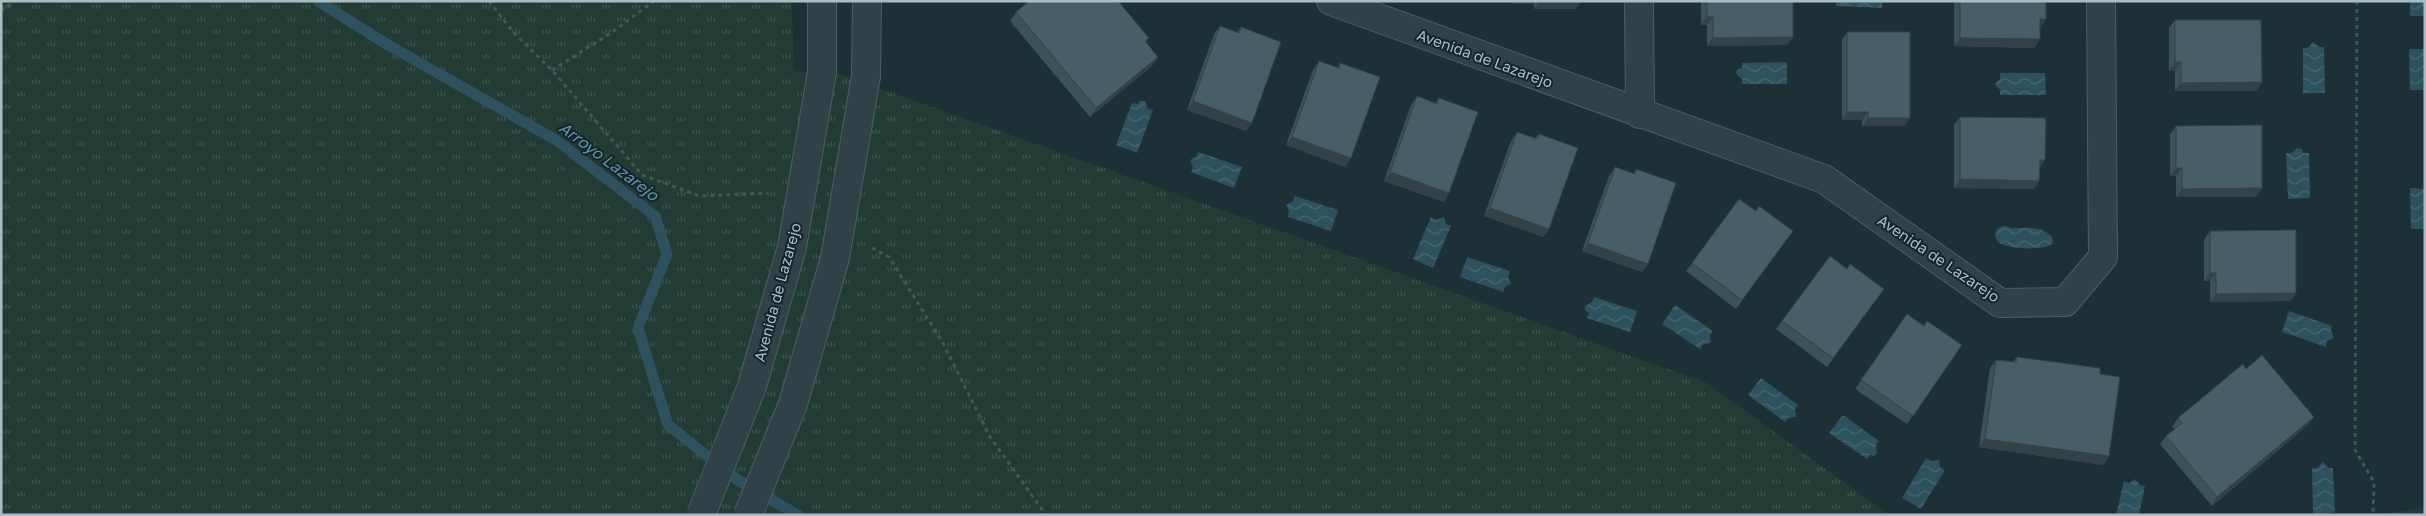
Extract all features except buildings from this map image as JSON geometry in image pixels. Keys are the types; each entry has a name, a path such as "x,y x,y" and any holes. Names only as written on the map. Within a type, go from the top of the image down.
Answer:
{"street":[{"name":"Avenida de Lazarejo","path":"701,515 752,386 792,247 822,72 822,1"},
{"path":"748,515 793,404 835,258 866,76 867,1"},
{"name":"Avenida de Lazarejo","path":"1331,1 1824,179 2000,303 2065,302 2103,257 2101,1"},
{"path":"1639,1 1640,114"}],"path":[{"path":"1,11 15,1"},
{"path":"552,70 611,33 654,1"},
{"path":"2357,1 2355,450 2374,482 2373,515"}],"green space":[{"path":"1,1 792,1 794,71 840,74 1707,383 1889,515 1,515"},
{"path":"2425,508 2425,515 2380,515 2382,514"}],"water":[{"path":"1836,1 1885,1 1882,3 1882,8 1836,6"},
{"path":"2410,1 2425,1 2425,16 2410,16"},
{"path":"2313,42 2319,47 2324,47 2325,93 2303,93 2303,48 2308,48"},
{"path":"2409,49 2425,49 2425,90 2410,90"},
{"path":"1787,62 1787,84 1742,84 1742,79 1736,74 1737,70 1742,68 1742,63"},
{"path":"2000,73 2045,73 2046,95 2000,95 2000,90 1995,84 2000,79"},
{"path":"1140,101 1145,101 1148,109 1153,110 1137,153 1116,145 1132,103 1137,104"},
{"path":"2297,148 2302,149 2303,153 2309,153 2310,198 2288,199 2286,153 2292,153"},
{"path":"1198,152 1242,167 1234,188 1191,172 1193,168 1190,160 1196,157"},
{"path":"2410,188 2425,189 2425,229 2411,229"},
{"path":"1295,196 1338,210 1331,231 1288,217 1289,212 1286,205 1293,201"},
{"path":"1431,217 1436,220 1444,217 1446,224 1451,226 1433,268 1413,259"},
{"path":"2003,226 2034,228 2043,231 2052,236 2053,243 2049,246 2036,248 2006,246 1996,239 1995,234 1997,229"},
{"path":"1467,257 1510,271 1508,277 1511,284 1505,287 1503,292 1460,277"},
{"path":"1594,297 1637,311 1630,332 1587,318 1589,313 1585,310 1585,306 1592,302"},
{"path":"1675,305 1713,331 1710,335 1711,342 1703,345 1700,349 1662,324"},
{"path":"2289,311 2332,326 2331,331 2334,338 2327,341 2326,347 2282,332"},
{"path":"1761,378 1798,405 1795,409 1796,417 1788,418 1785,422 1748,395"},
{"path":"1843,415 1879,441 1876,445 1877,453 1874,456 1870,455 1867,459 1829,433"},
{"path":"1926,458 1931,461 1939,460 1940,467 1945,470 1921,509 1902,498"},
{"path":"2323,462 2328,468 2333,468 2335,513 2313,514 2312,468 2317,468"},
{"path":"2135,479 2140,485 2145,486 2139,515 2116,515 2124,481 2129,483"}],"waterway":[{"name":"Arroyo Lazarejo","path":"318,1 388,45 556,140 655,216 667,254 638,328 668,425 739,481 798,515"}]}
